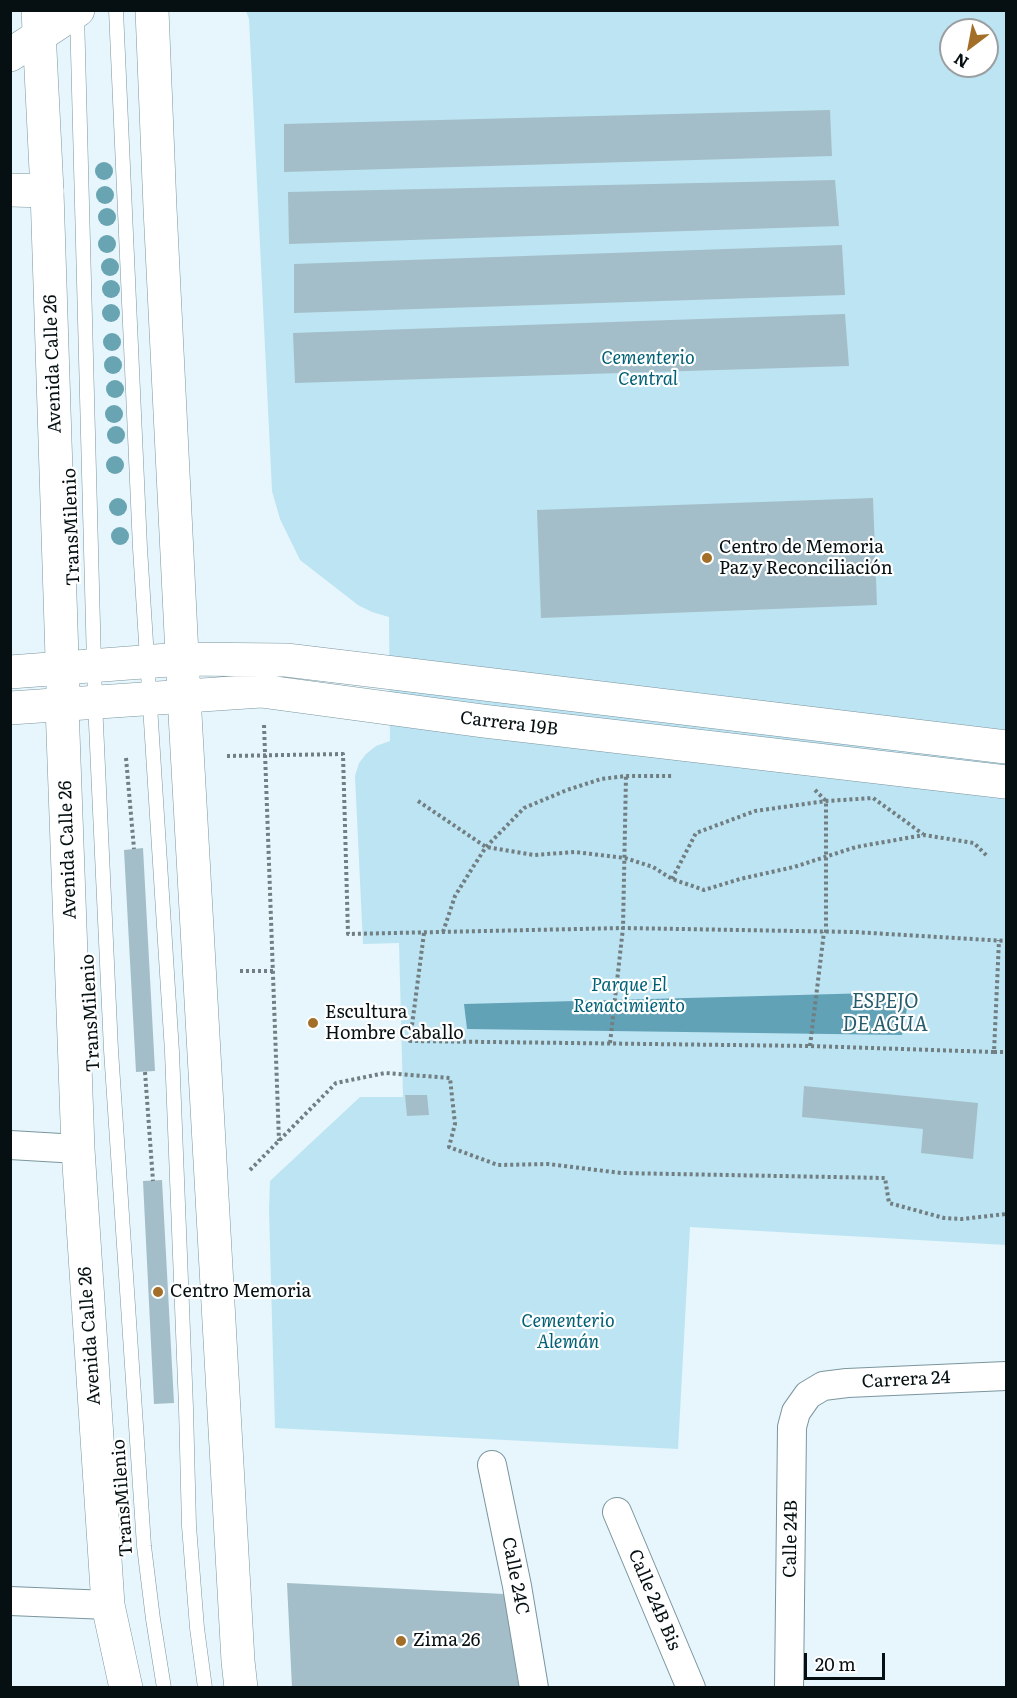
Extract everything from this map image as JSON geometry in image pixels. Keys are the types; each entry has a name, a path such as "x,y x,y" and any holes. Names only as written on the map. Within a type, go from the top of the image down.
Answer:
{"main road":[{"path":"153,10 160,208 182,658 241,1688"},
{"path":"10,55 38,23 77,11"},
{"name":"Avenida Calle 26","path":"38,23 47,190 78,1149 108,1605 126,1688"},
{"path":"10,190 47,190"},
{"name":"Carrera 19B","path":"10,672 182,658 286,660 1006,747"},
{"name":"Carrera 19B","path":"10,708 261,691 483,721 1006,782"}],"street":[{"path":"10,1145 78,1149"},
{"name":"Carrera 24","path":"807,1395 823,1386 847,1383 1006,1376"},
{"name":"Calle 24B","path":"789,1688 792,1427 796,1412 807,1395"},
{"name":"Calle 24C","path":"492,1465 518,1586 534,1688"},
{"name":"Calle 24B Bis","path":"617,1512 691,1688"},
{"path":"10,1600 108,1605"}],"lane":[{"path":"116,10 139,524 172,1052 189,1526 197,1628 205,1688"},
{"name":"TransMilenio","path":"77,11 95,702 111,1050 144,1546 164,1688"}],"path":[{"path":"264,725 279,1142"},
{"path":"227,756 343,754 348,934 623,928 825,932 1006,941"},
{"path":"117,758 126,758 134,849"},
{"path":"443,932 455,896 486,848 524,808 601,779 626,776 677,776"},
{"path":"610,1043 623,928 626,776"},
{"path":"810,1046 825,932 826,856 826,801 812,787"},
{"path":"672,879 696,833 755,811 826,801 873,798 924,835"},
{"path":"418,801 486,848 534,855 575,852 625,858 653,867 672,879 704,890 794,867 856,847 924,835 974,843 988,857"},
{"path":"424,933 410,1041 810,1046 1006,1052"},
{"path":"994,1052 999,940"},
{"path":"240,971 273,971"},
{"path":"145,1072 153,1181"},
{"path":"250,1170 336,1083 385,1073 450,1078 455,1124 449,1147 498,1165 548,1164 621,1173 885,1178 889,1203 944,1218 962,1219 1006,1214"}],"green space":[{"name":"Cementerio Central","path":"246,11 1006,11 1006,1245 690,1227 678,1449 275,1428 270,1181 360,1097 403,1097 399,943 363,944 355,776 359,763 366,754 376,746 390,741 389,617 358,605 300,560 280,519 272,491 249,19"}],"water":[{"name":"ESPEJO DE AGUA","path":"910,992 902,1035 467,1029 464,1004"}],"building":[{"path":"830,110 832,156 284,172 284,124"},
{"path":"835,180 839,226 289,244 288,192"},
{"path":"842,245 845,295 294,313 294,264"},
{"path":"845,314 849,366 295,383 293,333"},
{"name":"Centro de Memoria Paz y Reconciliación","path":"873,498 877,605 541,618 537,510"},
{"path":"143,848 155,1071 136,1072 124,850"},
{"path":"804,1086 978,1103 973,1159 921,1153 923,1129 802,1117"},
{"path":"405,1095 427,1095 429,1115 407,1116"},
{"name":"Centro Memoria","path":"162,1180 174,1403 154,1404 143,1181"},
{"name":"Zima 26","path":"287,1583 504,1594 519,1688 292,1688"}],"place":[{"name":"Centro de Memoria Paz y Reconciliación","path":"707,558"},
{"name":"Escultura Hombre Caballo","path":"313,1023"},
{"name":"Centro Memoria","path":"158,1292"},
{"name":"Zima 26","path":"401,1641"}],"park label":[{"name":"Parque El Renacimiento","path":"629,996"},
{"name":"Cementerio Alemán","path":"568,1332"}]}
